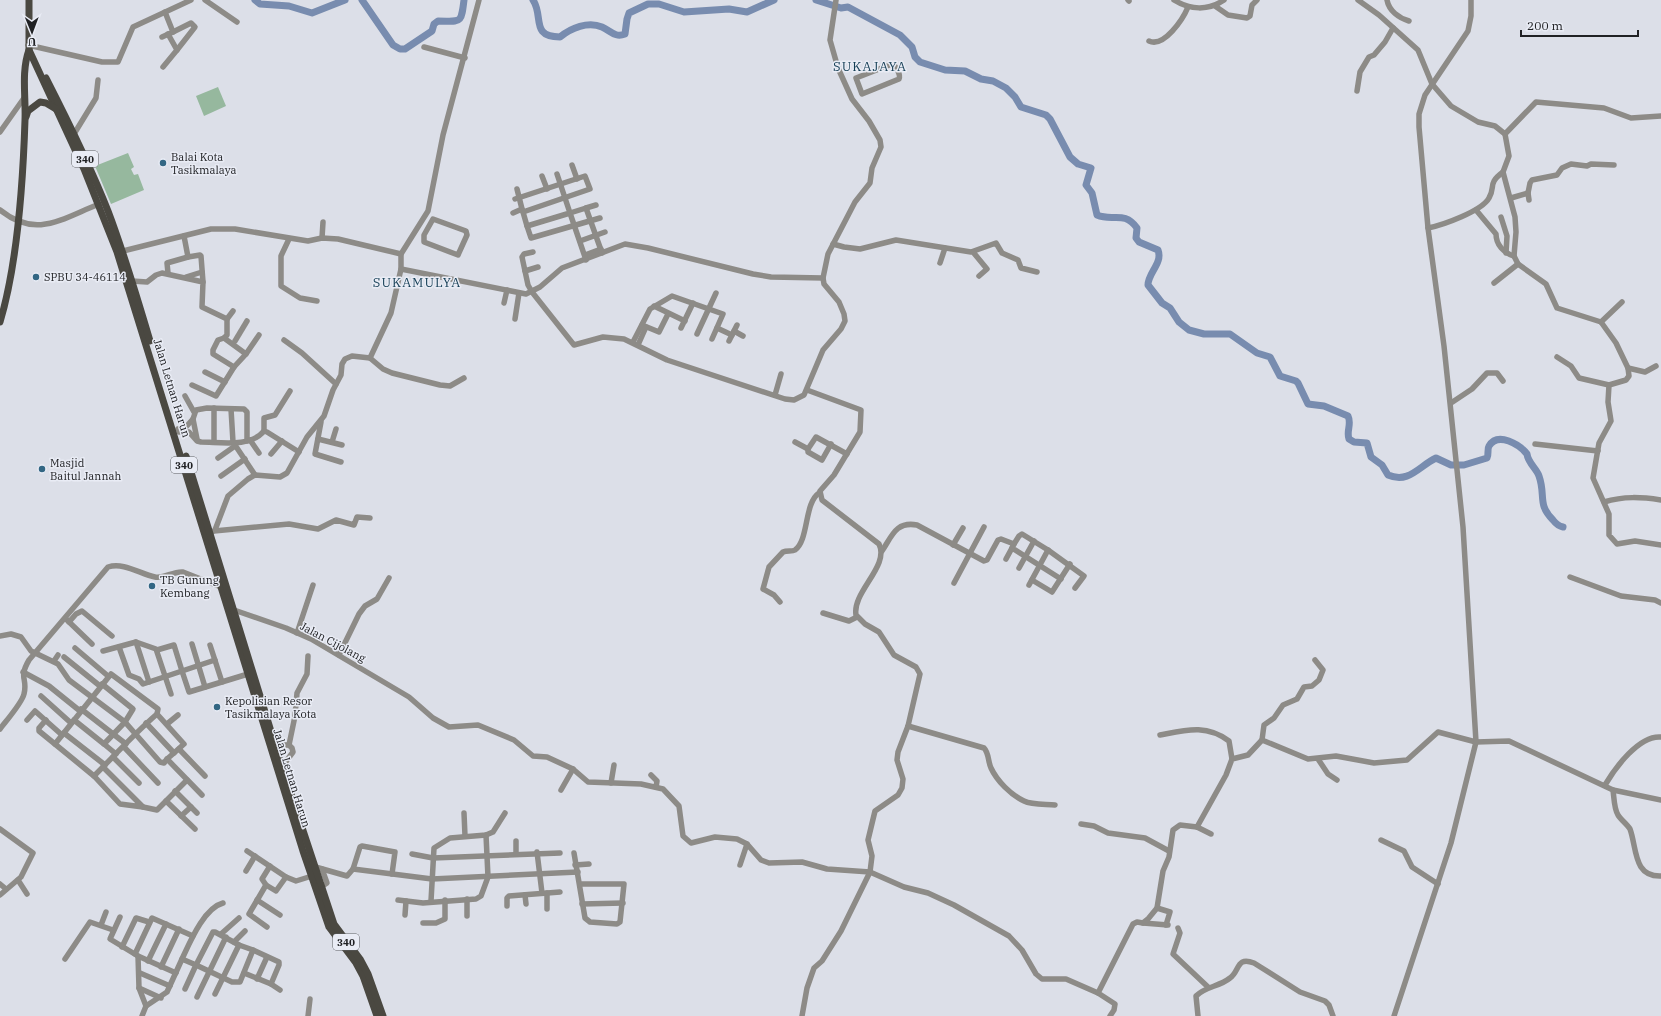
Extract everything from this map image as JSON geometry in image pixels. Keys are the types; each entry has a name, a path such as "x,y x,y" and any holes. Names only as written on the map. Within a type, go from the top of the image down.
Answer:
{"main road":[{"path":"0,322 10,279 18,221 25,119 25,64 28,48 29,0"},
{"path":"28,48 40,70"},
{"name":"Jalan Letnan Harun","path":"40,70 40,76 56,109 108,210 218,566 234,610 245,654 248,674 282,771"},
{"name":"Jalan Letnan Harun","path":"40,70 44,74 74,134 98,204 120,252"},
{"path":"25,119 28,111 40,102 46,103 56,109"},
{"path":"120,252 132,281 158,373"},
{"name":"Jalan Letnan Harun","path":"158,373 212,532 221,587 275,745 311,866 321,887 334,924 360,959 368,974 383,1016"},
{"name":"Jalan Letnan Harun","path":"311,866 312,876 329,927 360,970 377,1016"}],"street":[{"path":"28,48 102,62 118,62 131,28 191,0"},
{"path":"205,0 237,22"},
{"path":"370,358 391,313 401,269 401,254 418,230 428,211 443,135 480,0"},
{"path":"1174,0 1188,7 1215,6 1224,0"},
{"path":"1215,6 1226,14 1247,18 1250,16 1252,5 1257,0"},
{"path":"1358,0 1420,52 1432,84 1451,106 1478,122 1495,126 1505,134 1510,156 1503,172 1493,182 1489,199 1476,210 1433,227"},
{"path":"1387,0 1389,6 1396,14 1409,21"},
{"path":"1394,1016 1451,843 1476,742 1467,579 1457,464 1433,227 1419,120 1423,99 1468,31 1471,16 1471,0"},
{"path":"532,252 522,256 532,292 574,345 605,337 624,339 667,360 775,395 794,400 804,395 824,350 841,329 845,321 840,304 826,288 823,278 833,244 855,202 870,183 872,166 881,147 880,140 848,91 838,68 830,40 835,4"},
{"path":"1149,41 1156,43 1162,41 1183,18 1188,7"},
{"path":"165,12 170,33 177,50"},
{"path":"162,37 191,23 195,27 163,67"},
{"path":"183,27 190,35"},
{"path":"1357,91 1361,70 1369,57 1374,55 1386,41 1393,28"},
{"path":"424,47 465,58"},
{"path":"892,64 899,75 897,80 864,94 862,94 858,86 856,78 892,64"},
{"path":"74,134 96,98 98,80"},
{"path":"848,91 858,86"},
{"path":"0,132 24,98"},
{"path":"1505,134 1536,102 1604,108 1631,118 1661,116"},
{"path":"572,165 578,179"},
{"path":"1529,200 1528,193 1532,180 1557,175 1562,168 1570,165 1614,165"},
{"path":"1503,172 1511,198 1516,230 1514,256 1518,264 1543,281 1557,308 1601,322 1616,343 1628,368 1629,376 1626,380 1609,385 1579,378 1571,366 1557,357"},
{"path":"557,174 586,257"},
{"path":"542,176 547,189"},
{"path":"513,213 590,190 586,177 517,199"},
{"path":"517,189 517,199 532,238 600,218"},
{"path":"1511,198 1528,193"},
{"path":"0,210 18,221 35,226 46,225 98,204"},
{"path":"527,226 596,205"},
{"path":"586,208 602,251"},
{"path":"1476,210 1496,234 1497,242 1506,253 1514,256"},
{"path":"1501,217 1507,236 1506,253"},
{"path":"434,219 466,232 467,234 457,255 424,242 424,235 434,219"},
{"path":"322,238 323,222"},
{"path":"120,252 211,230 235,229 308,241 322,238 351,241 401,254"},
{"path":"418,230 424,235"},
{"path":"580,241 605,232"},
{"path":"184,236 188,257"},
{"path":"289,239 281,256 281,286 300,298 317,301"},
{"path":"833,244 860,249 896,240 973,252 986,245 997,244 1002,252 1018,260 1021,268 1037,272"},
{"path":"401,269 526,294 540,287 562,268 602,251 629,244 753,274 771,277 823,278"},
{"path":"940,263 945,248"},
{"path":"973,252 987,269 979,276"},
{"path":"168,273 167,263 201,255 203,282 202,307 227,319"},
{"path":"1494,282 1518,264"},
{"path":"525,271 538,267"},
{"path":"186,277 202,272"},
{"path":"132,281 147,282 158,274 168,273 203,282"},
{"path":"504,303 508,290"},
{"path":"516,319 519,293"},
{"path":"697,334 716,293"},
{"path":"635,344 650,309 672,296 723,314 712,339"},
{"path":"1601,322 1622,302"},
{"path":"681,328 693,303"},
{"path":"654,306 685,321"},
{"path":"226,336 227,319 233,311"},
{"path":"644,326 660,332 668,314"},
{"path":"234,343 247,321"},
{"path":"731,336 736,325"},
{"path":"717,328 731,336 743,336"},
{"path":"226,336 246,354"},
{"path":"226,336 218,340 213,353 234,367"},
{"path":"192,385 215,396 234,367 259,336"},
{"path":"284,340 302,353 336,384"},
{"path":"341,462 316,455 321,421 336,384 342,375 343,362 347,357 352,356 370,358 383,369 392,373 440,385 450,386 464,378"},
{"path":"1628,368 1645,372 1656,366"},
{"path":"205,372 225,382"},
{"path":"1451,403 1472,389 1488,373 1497,373 1503,381"},
{"path":"775,395 781,374"},
{"path":"1609,385 1608,402 1611,421 1600,438 1593,478 1609,516 1609,535 1615,543 1619,544 1634,542 1661,545"},
{"path":"780,602 774,595 763,589 769,567 783,552 796,549 803,535 813,500 834,475 860,432 861,410 807,390"},
{"path":"264,431 264,418 272,417 274,415 290,391"},
{"path":"185,396 194,412 193,419 197,440"},
{"path":"194,412 199,409 214,408 244,409 246,411 249,441 259,453"},
{"path":"214,408 214,442"},
{"path":"231,409 232,445 245,459 255,475"},
{"path":"178,430 185,428 193,419"},
{"path":"321,421 307,437 287,473 282,476 255,475 228,496 212,532 289,524 318,529 334,520 354,525 357,517 370,518"},
{"path":"332,442 336,429"},
{"path":"178,430 189,432 197,440 232,445 249,441 264,431"},
{"path":"264,431 299,452"},
{"path":"808,449 815,437 831,444 847,454"},
{"path":"318,438 342,445"},
{"path":"270,454 282,441"},
{"path":"795,442 808,449 808,452 822,460 831,444"},
{"path":"1535,444 1598,451"},
{"path":"218,458 232,445"},
{"path":"221,476 245,459"},
{"path":"819,493 822,500 877,542 882,551"},
{"path":"1604,502 1617,498 1636,497 1661,500"},
{"path":"802,1016 814,968 822,961 841,930 870,872 872,856 868,840 875,811 898,796 904,779 897,760 898,752 908,726 919,683 920,672 918,669 894,655 879,632 857,617 855,613 857,601 871,578 882,551 899,527 907,523 917,525 953,545 986,560 999,538 1013,546 1026,557 1041,564 1062,578"},
{"path":"954,583 984,527"},
{"path":"953,545 963,528"},
{"path":"1006,559 1021,534 1070,564 1084,576 1075,588"},
{"path":"1019,568 1034,541"},
{"path":"1048,550 1030,582 1051,592 1062,578 1070,564"},
{"path":"0,728 24,694 23,672 34,653 67,620 106,570 113,566 119,566 157,577 176,572 183,572 221,587"},
{"path":"1570,577 1621,596 1655,600 1661,603"},
{"path":"338,655 359,614 365,606 377,599 389,578"},
{"path":"297,633 313,585"},
{"name":"Jalan Cijolang","path":"234,610 297,633 338,655 409,697 432,718 449,728 478,725 514,740 533,756 547,758 573,769 588,782 656,787"},
{"path":"67,620 82,611 112,636"},
{"path":"823,613 849,620 857,617"},
{"path":"67,620 92,644"},
{"path":"0,636 10,634 21,637 30,650 34,653 54,661 60,666 68,680 125,722 160,762 164,762 184,744 157,714"},
{"path":"136,642 149,682"},
{"path":"103,651 136,642 155,648 157,650 171,694"},
{"path":"192,644 205,687"},
{"path":"157,650 174,645 188,691 248,674"},
{"path":"210,645 222,682"},
{"path":"119,647 129,675 140,679 144,684 215,660"},
{"path":"75,648 108,676"},
{"path":"54,661 61,656 133,708 125,722 104,744"},
{"path":"282,771 293,752 289,745 295,716 297,693 306,674 308,656"},
{"path":"1232,759 1248,755 1262,740 1263,726 1275,717 1281,707 1297,699 1304,687 1312,686 1319,680 1322,668 1315,660"},
{"path":"23,672 49,686 114,734 158,783"},
{"path":"55,744 108,676 113,674 158,709 157,714 134,734 125,746 94,776"},
{"path":"41,696 104,744 139,783"},
{"path":"27,720 35,711 56,730 104,766 143,808"},
{"path":"167,724 178,715"},
{"path":"46,720 39,730 94,776 122,804 156,810 187,780"},
{"path":"146,723 205,776"},
{"path":"908,726 984,748 993,772 1012,793 1027,802 1055,805"},
{"path":"1160,735 1195,728 1214,733 1229,741 1232,759 1226,775 1199,824"},
{"path":"49,739 56,730"},
{"path":"1262,740 1308,758 1318,759 1336,756 1374,763 1404,761 1412,757 1438,732 1476,742 1509,741 1614,790 1661,800"},
{"path":"1604,785 1617,766 1646,739 1653,736 1661,737"},
{"path":"275,745 289,745"},
{"path":"167,759 202,795"},
{"path":"1318,759 1328,774 1337,780"},
{"path":"611,783 614,765"},
{"path":"562,790 573,769"},
{"path":"651,776 657,781 656,787 664,790 678,804 681,811 683,836 690,844 720,837 737,839 747,844 757,857 768,863 802,862 828,869 870,872 904,887 928,893 948,902 1005,933 1022,950 1036,974 1042,979 1066,979 1098,993 1115,1004 1114,1010 1110,1016"},
{"path":"1614,790 1617,813 1629,828 1635,855 1639,864 1650,875 1661,876"},
{"path":"175,791 197,813"},
{"path":"166,801 195,829"},
{"path":"181,816 191,807"},
{"path":"464,813 466,836"},
{"path":"431,901 434,848 442,844 447,838 486,835 494,831 505,813"},
{"path":"1081,824 1109,834 1145,838 1169,851"},
{"path":"1143,923 1155,913 1158,908 1163,871 1169,856 1171,835 1175,828 1182,824 1199,824 1211,834"},
{"path":"0,829 33,851 18,880 0,895"},
{"path":"398,900 422,903 431,901 476,899 481,896 488,877 486,835"},
{"path":"1381,840 1404,851 1412,867 1438,884"},
{"path":"516,841 516,854"},
{"path":"740,865 747,844"},
{"path":"311,866 347,876 353,869 360,847 362,846 395,852 392,874"},
{"path":"247,851 286,877 296,881 312,876"},
{"path":"412,854 433,858 537,852 560,853"},
{"path":"537,852 547,909"},
{"path":"574,853 584,916 588,922 616,924 621,920 624,886 622,883 580,884"},
{"path":"246,871 255,856"},
{"path":"575,865 589,864"},
{"path":"270,866 261,881 266,885 277,890 286,877"},
{"path":"321,887 327,883 322,869"},
{"path":"353,869 432,879 578,872"},
{"path":"18,880 28,894"},
{"path":"0,884 6,889"},
{"path":"266,885 249,916 267,927"},
{"path":"507,906 507,898 509,896 560,892"},
{"path":"525,895 526,904"},
{"path":"467,899 467,916"},
{"path":"257,900 280,915"},
{"path":"423,923 436,923 444,919 445,900"},
{"path":"405,915 406,901"},
{"path":"142,1016 146,1006 161,998 167,992 193,936 212,910 216,906 223,903"},
{"path":"582,904 623,904"},
{"path":"1098,993 1133,924 1136,922 1167,925 1170,912 1158,908"},
{"path":"101,925 106,912"},
{"path":"120,917 113,930 110,940 148,961 176,973"},
{"path":"122,947 136,918 149,922"},
{"path":"146,1006 139,988 140,973 137,955 149,922 152,918 193,936"},
{"path":"197,997 224,935 239,918"},
{"path":"65,958 90,922 113,930"},
{"path":"148,961 166,924"},
{"path":"1178,928 1180,933 1173,954 1208,987"},
{"path":"161,966 179,930"},
{"path":"185,989 213,932 224,935 280,964 271,984"},
{"path":"215,994 237,943 245,932"},
{"path":"182,959 222,978 237,983 244,973 253,950"},
{"path":"257,979 267,957"},
{"path":"1198,1016 1196,996 1208,987 1220,985 1231,978 1242,962 1251,962 1300,992 1325,1001 1333,1016"},
{"path":"140,973 170,986"},
{"path":"244,973 271,984 280,990"},
{"path":"139,988 161,998"},
{"path":"308,1016 310,999"}],"green space":[{"path":"218,87 226,106 204,116 196,96"},
{"path":"128,153 134,167 131,169 134,175 138,174 144,190 111,204 95,166"}],"waterway":[{"path":"255,0 260,4 289,6 312,13 345,0"},
{"path":"362,0 393,45 400,49 405,49 432,31 434,24 438,21 456,21 461,18 464,0"},
{"path":"533,0 538,13 541,30 551,36 560,37 574,28 585,25 597,25 616,35 625,34 629,13 648,4 659,4 684,12 729,9 747,12 774,0"},
{"path":"816,0 841,8 848,7 900,35 912,47 915,57 920,62 945,70 965,71 981,79 993,81 1006,88 1015,97 1021,107 1046,115 1050,119 1070,157 1078,164 1091,168 1086,185 1092,193 1097,215 1103,217 1128,219 1137,228 1136,238 1139,242 1158,250 1159,259 1150,276 1148,285 1162,303 1170,308 1179,322 1189,330 1204,334 1230,334 1257,353 1270,357 1280,376 1298,383 1308,404 1324,406 1348,416 1349,439 1354,442 1367,443 1371,457 1382,465 1388,475 1395,477 1408,476 1436,458 1451,465 1464,465 1487,458 1488,447 1493,442 1498,440 1509,441 1524,450 1527,454 1539,476 1545,509 1556,524 1563,527"}],"place":[{"name":"Balai Kota Tasikmalaya","path":"163,163"},
{"name":"SPBU 34-46114","path":"36,277"},
{"name":"Masjid Baitul Jannah","path":"42,469"},
{"name":"TB Gunung Kembang","path":"152,586"},
{"name":"Kepolisian Resor Tasikmalaya Kota","path":"217,707"}],"district":[{"name":"SUKAJAYA","path":"870,66"},
{"name":"SUKAMULYA","path":"417,282"}]}
